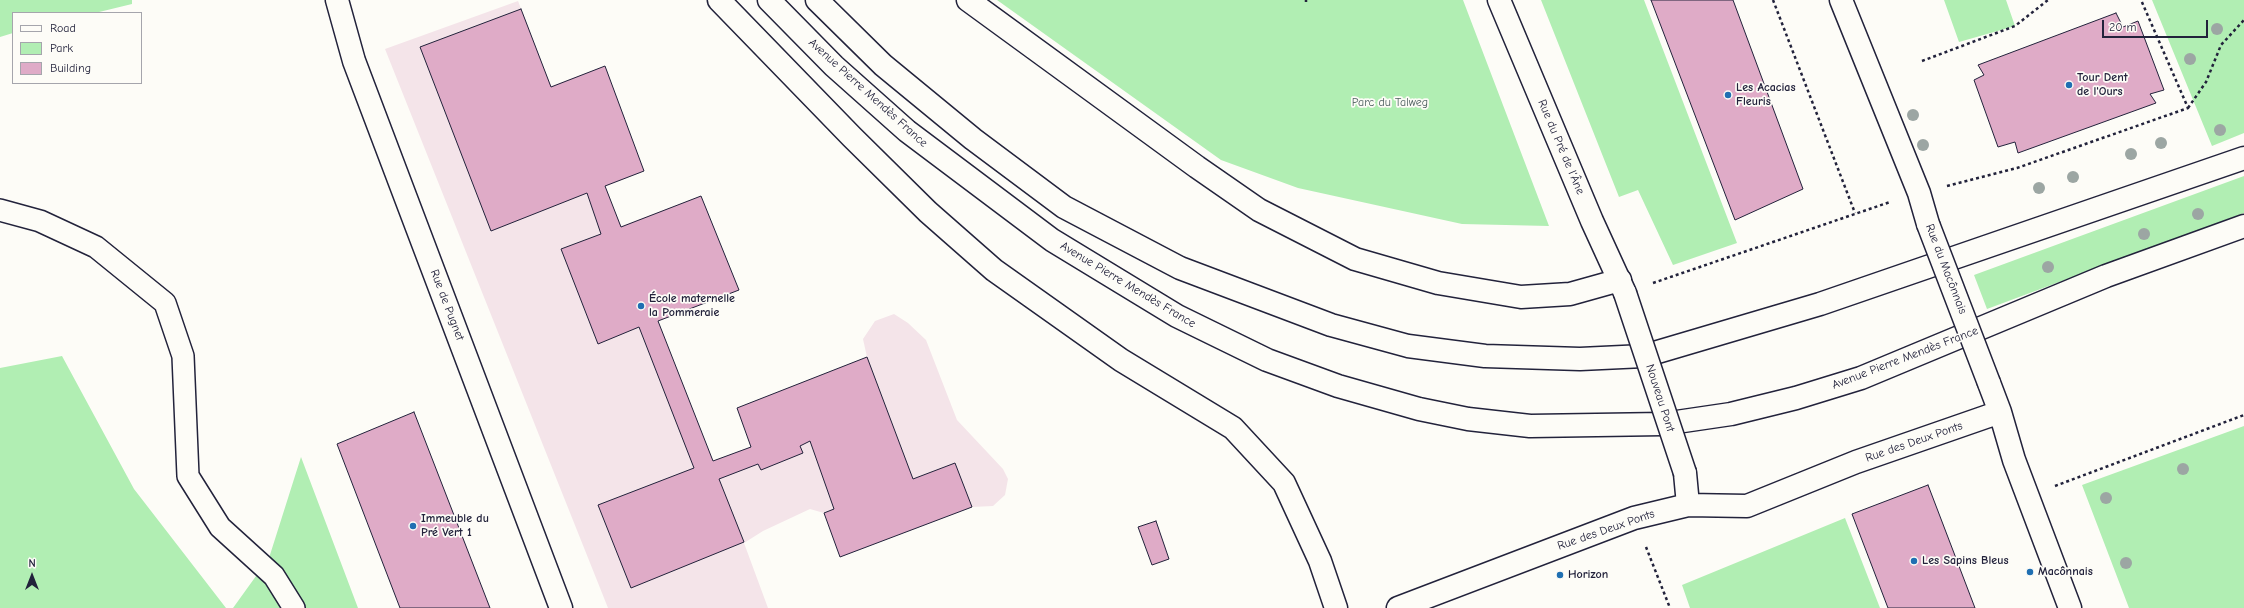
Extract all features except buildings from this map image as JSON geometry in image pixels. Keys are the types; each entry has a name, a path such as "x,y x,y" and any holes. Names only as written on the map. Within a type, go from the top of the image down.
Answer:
{"main road":[{"name":"Rue de Pugnet","path":"337,0 357,68 561,608"},
{"path":"719,0 928,212 994,270 1121,360 1233,428 1284,483 1320,561 1336,608"},
{"name":"Avenue Pierre Mendès France","path":"769,0 834,66 907,132 1052,240 1177,316 1267,360 1338,386 1419,409 1468,419 1530,426 1663,424 1731,414 1796,398 1861,378 2106,276 2244,226"},
{"path":"817,0 883,65 973,139 1058,202 1180,268 1331,326 1408,346 1485,356 1580,359 1644,356 1820,304 2244,158"},
{"path":"968,0 1259,210 1355,259 1438,284 1521,297 1570,294 1622,286"},
{"name":"Rue du Pré de l'Âne","path":"1499,0 1592,221 1622,286"},
{"name":"Rue du Macônnais","path":"1841,0 1919,193 1928,224 2000,412 2014,460 2070,608"},
{"name":"Nouveau Pont","path":"1622,286 1685,473 1688,505"},
{"name":"Rue des Deux Ponts","path":"1398,608 1634,518 1688,505 1747,506 1856,462 2000,412"}],"lane":[{"path":"0,210 40,221 96,247 165,303 183,356 188,476 220,527 274,576 294,608"}],"path":[{"path":"1773,0 1855,212"},
{"path":"1922,61 2015,26 2048,0"},
{"path":"2141,0 2188,108"},
{"path":"1652,284 1855,212 1919,193 2017,168 2188,108 2206,82 2221,45 2244,20"},
{"path":"2028,496 2244,415"},
{"path":"1634,518 1670,608"}],"shaded area":[{"path":"518,1 551,86 605,66 644,171 605,187 621,226 701,196 739,290 658,321 713,461 751,447 737,408 867,357 863,339 875,321 894,314 908,323 926,340 957,420 1003,469 1008,479 1005,495 993,506 972,507 840,557 824,513 810,509 763,531 744,543 768,608 608,608 385,49"}],"green space":[{"path":"0,0 132,0 132,4 99,12 12,12 12,33 0,37"},
{"name":"Parc du Talweg","path":"997,0 1463,0 1549,226 1462,224 1298,188 1221,160"},
{"path":"1541,0 1644,0 1737,243 1673,265 1638,190 1619,197"},
{"path":"1944,0 2006,0 2015,26 1959,42"},
{"path":"2152,0 2244,0 2244,133 2212,146"},
{"path":"2244,176 2244,213 1987,309 1974,275"},
{"path":"62,356 134,489 226,608 0,608 0,368"},
{"path":"2244,426 2244,608 2129,608 2082,485"},
{"path":"301,457 358,608 233,608 269,558"},
{"path":"1845,518 1880,608 1690,608 1682,585"}],"place":[{"name":"Tour Dent de l'Ours","path":"2069,85"},
{"name":"Les Acacias Fleuris","path":"1728,95"},
{"name":"École maternelle la Pommeraie","path":"641,306"},
{"name":"Immeuble du Pré Vert 1","path":"413,526"},
{"name":"Les Sapins Bleus","path":"1914,561"},
{"name":"Macônnais","path":"2030,572"},
{"name":"Horizon","path":"1560,575"}]}
